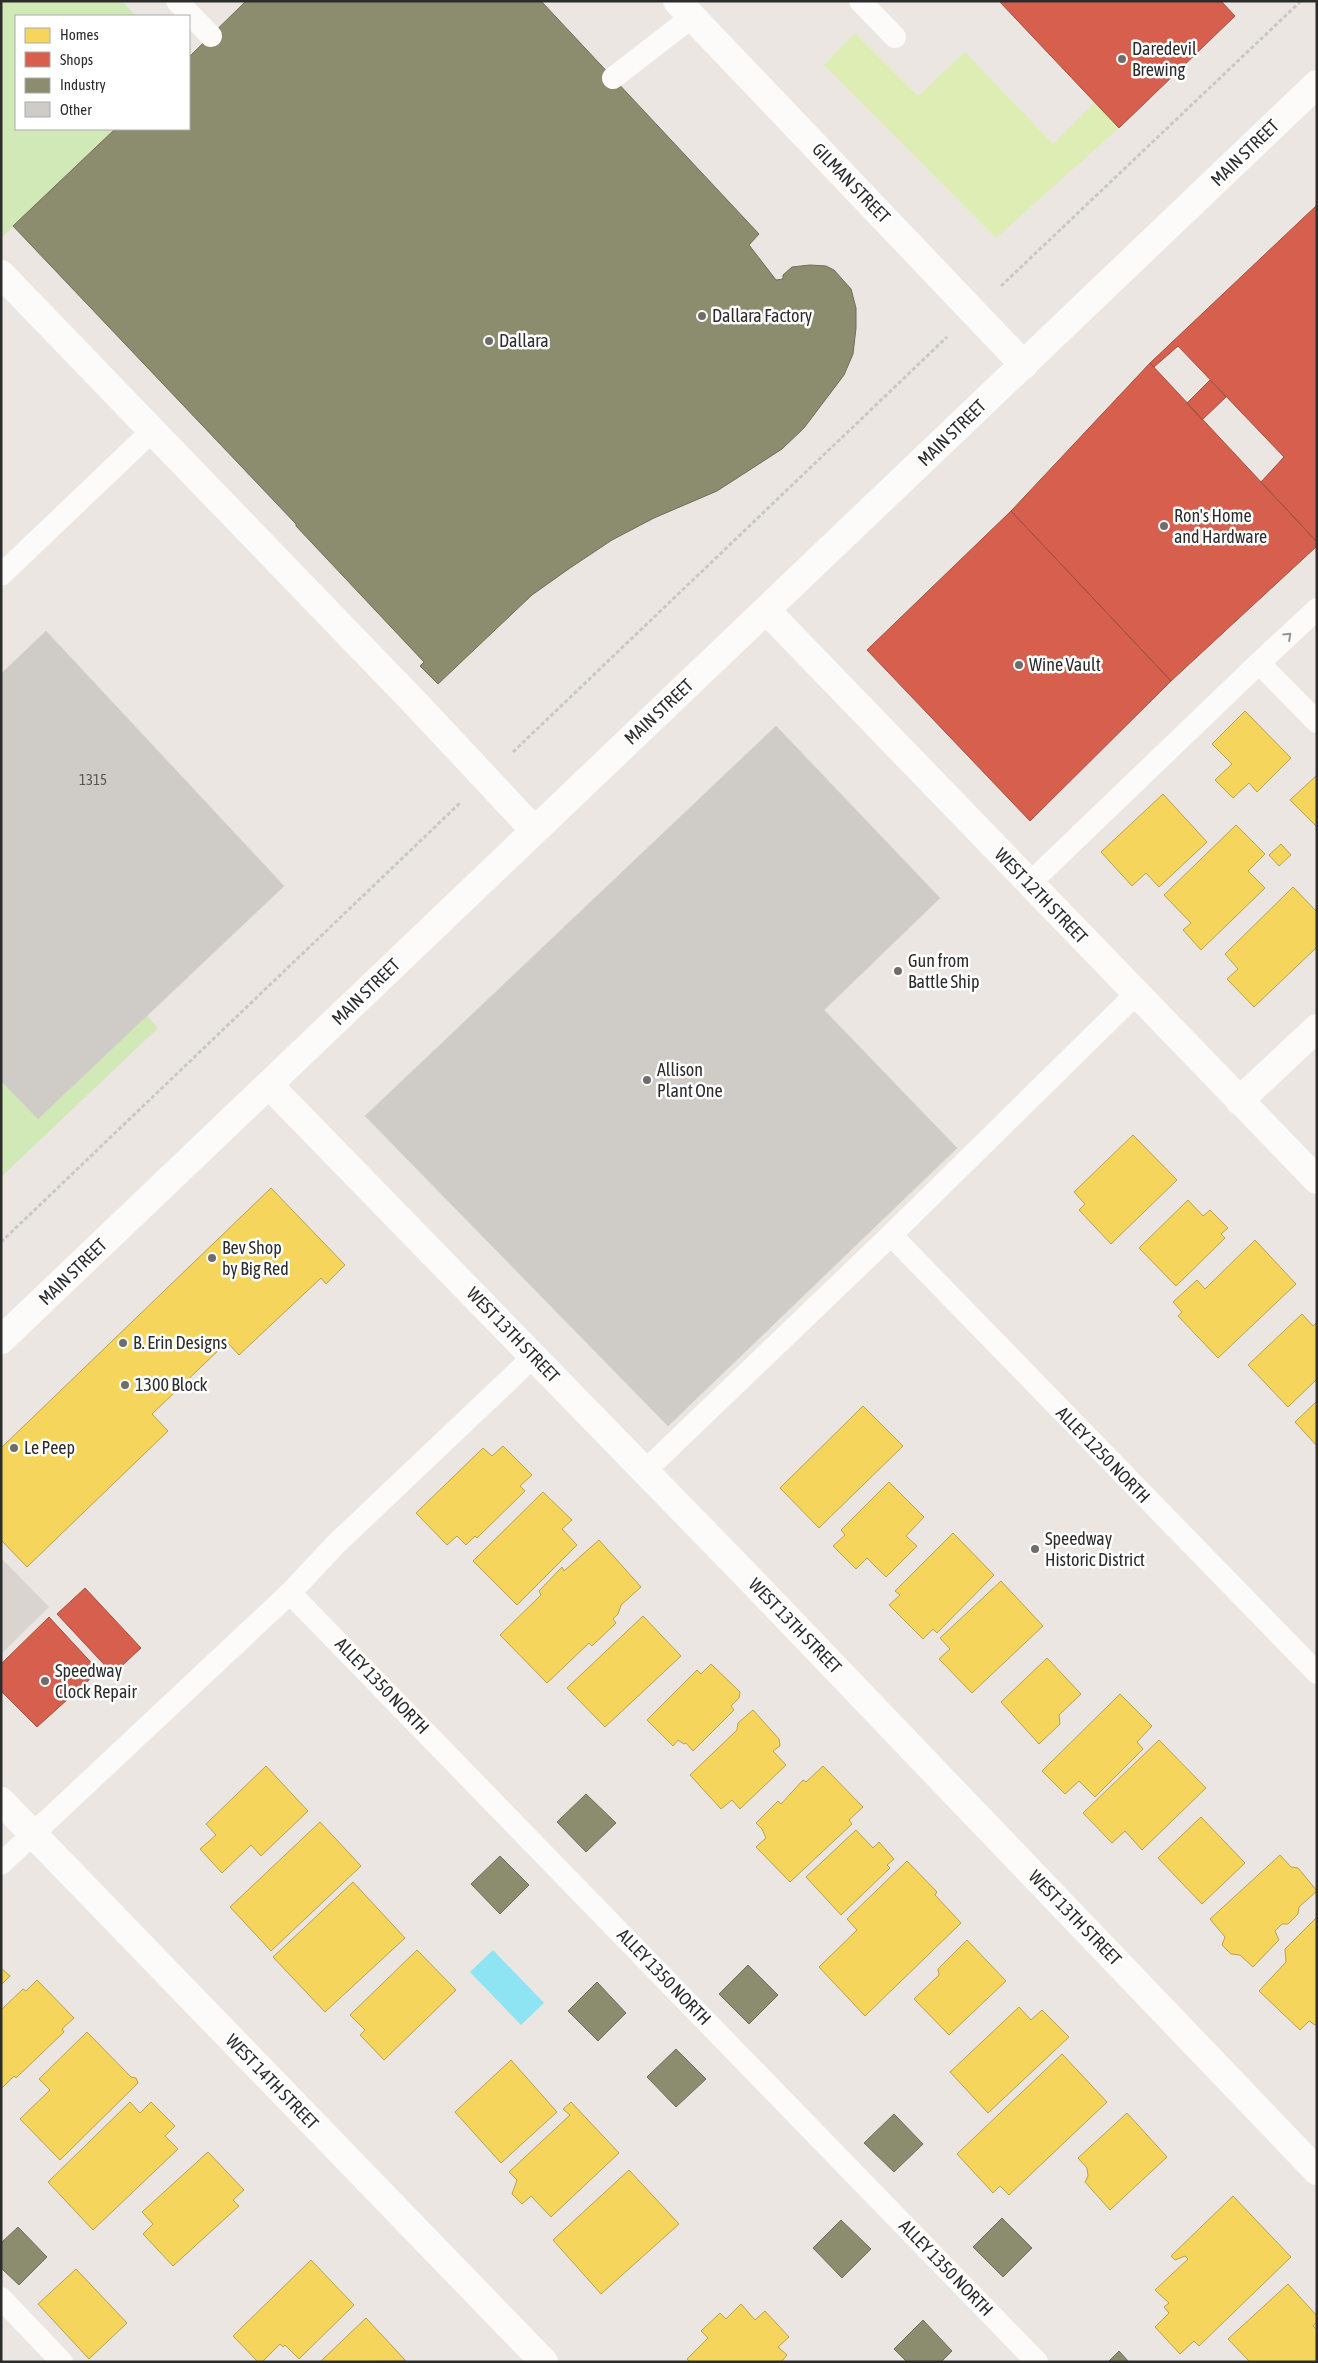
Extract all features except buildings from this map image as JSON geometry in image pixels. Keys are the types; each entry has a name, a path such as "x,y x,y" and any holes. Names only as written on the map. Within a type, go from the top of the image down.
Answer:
{"street":[{"name":"GILMAN STREET","path":"685,9 1024,365"},
{"name":"MAIN STREET","path":"1,1340 1317,84"},
{"path":"1,274 534,830"},
{"name":"WEST 12TH STREET","path":"766,610 1317,1180"},
{"path":"1240,1101 1317,1028"},
{"name":"WEST 13TH STREET","path":"269,1085 645,1471 1317,2171"},
{"name":"WEST 14TH STREET","path":"1,1801 544,2362"}],"lane":[{"path":"177,1 211,36"},
{"path":"860,1 895,37"},
{"path":"613,78 685,9"},
{"path":"1,575 152,431"},
{"path":"1030,883 1317,609"},
{"path":"1259,663 1317,722"},
{"path":"645,1471 1136,994"},
{"name":"ALLEY 1250 NORTH","path":"890,1235 1317,1673"},
{"path":"1,1864 290,1593 336,1544 534,1357"},
{"name":"ALLEY 1350 NORTH","path":"290,1593 1037,2362"},
{"path":"1,2298 62,2362"}],"path":[{"path":"1,1242 973,312 1301,1"}],"green space":[{"path":"1,1 122,1 135,15 15,15 15,130 113,130 2,237"},
{"path":"855,33 918,96 965,52 1053,144 1095,102 1119,128 996,238 824,65"},
{"path":"147,1016 158,1028 1,1177 1,1081 38,1119"}],"shaded area":[{"path":"1,1558 49,1607 1,1654"}],"water":[{"path":"493,1950 544,2003 521,2025 470,1972"}],"place":[{"name":"Daredevil Brewing","path":"1122,59"},
{"name":"Dallara Factory","path":"702,316"},
{"name":"Dallara","path":"489,341"},
{"name":"Ron's Home and Hardware","path":"1164,526"},
{"name":"Wine Vault","path":"1019,665"},
{"name":"Gun from Battle Ship","path":"898,971"},
{"name":"Allison Plant One","path":"647,1080"},
{"name":"Bev Shop by Big Red","path":"212,1258"},
{"name":"B. Erin Designs","path":"123,1343"},
{"name":"1300 Block","path":"125,1385"},
{"name":"Le Peep","path":"14,1448"},
{"name":"Speedway Historic District","path":"1035,1549"},
{"name":"Speedway Clock Repair","path":"45,1681"}]}
